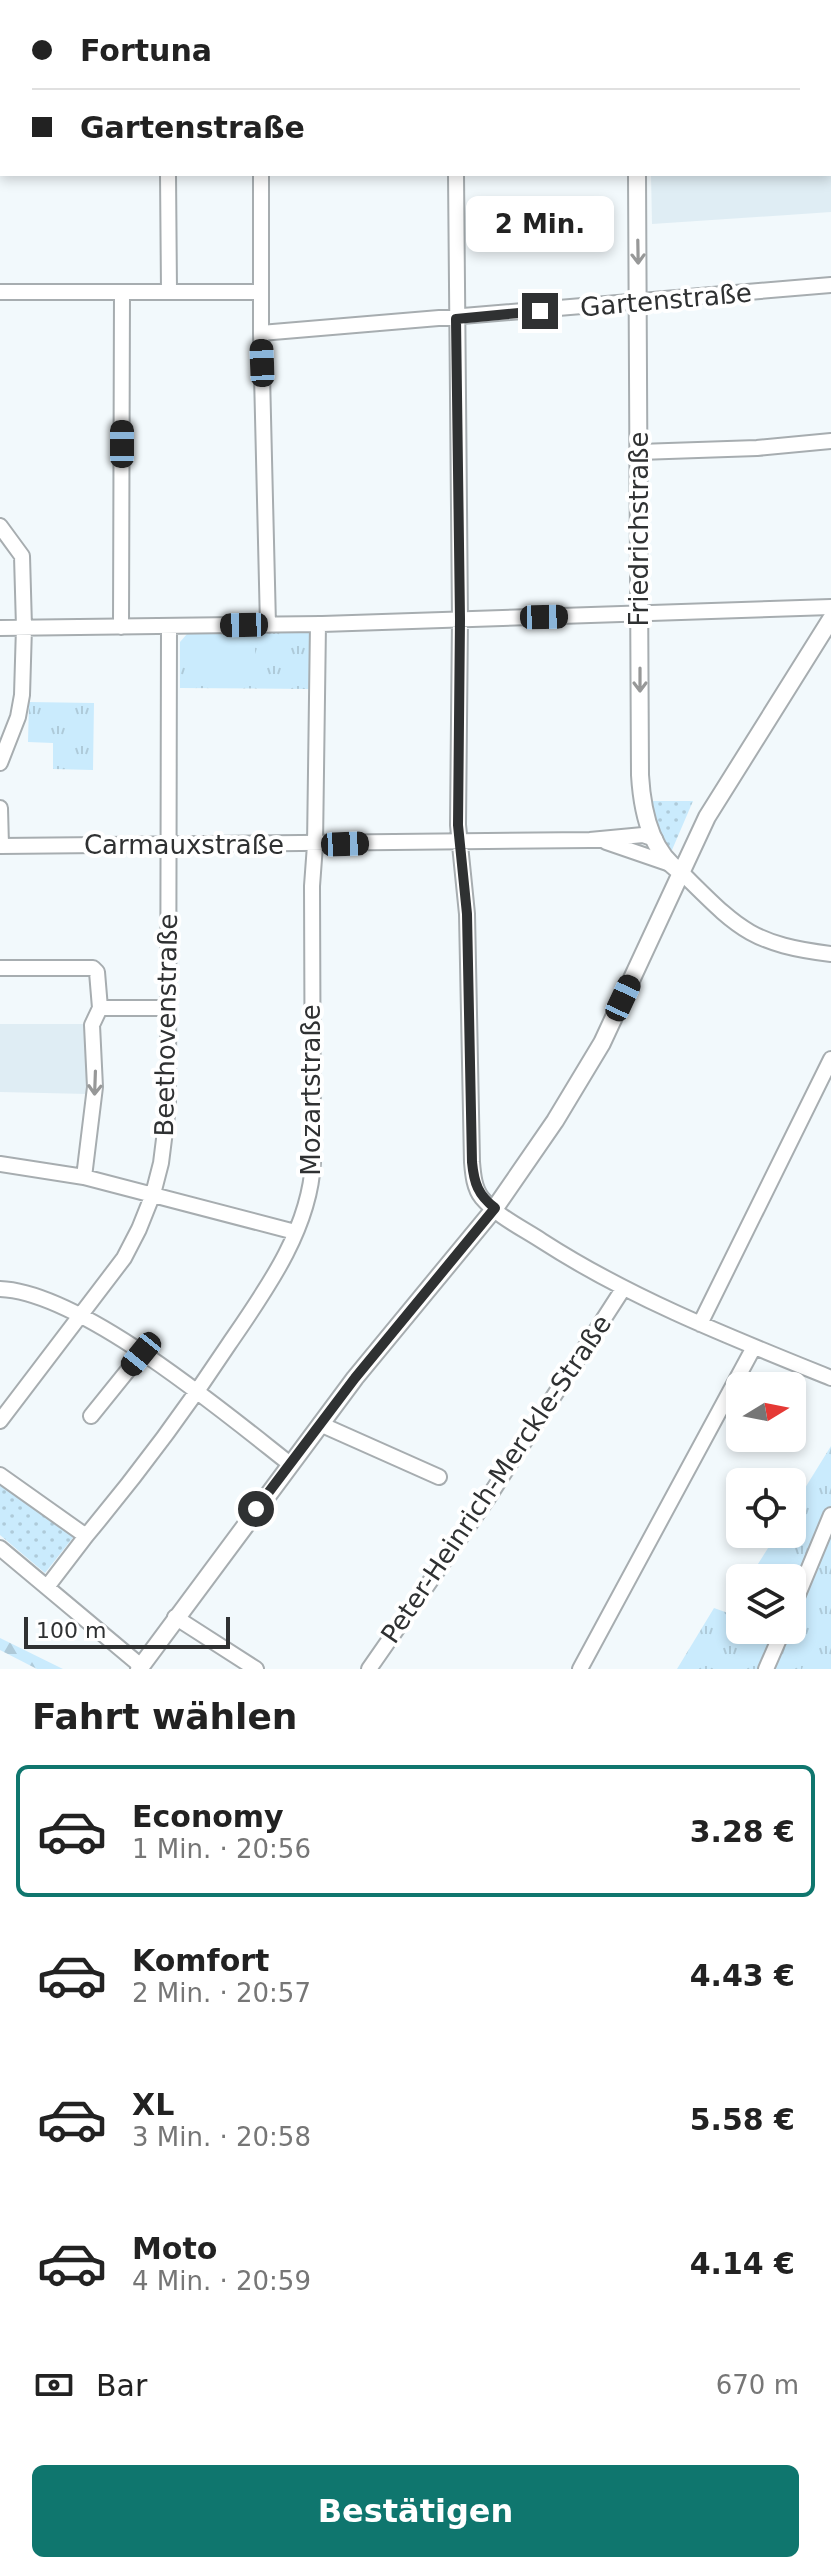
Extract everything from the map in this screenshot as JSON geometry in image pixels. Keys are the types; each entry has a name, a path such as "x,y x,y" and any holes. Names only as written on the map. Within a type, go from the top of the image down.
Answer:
{"main road":[{"name":"Friedrichstraße","path":"637,176 640,775 645,819 676,868"},
{"path":"140,1667 320,1424 495,1208 548,1132 602,1043 676,868 831,619"}],"street":[{"path":"168,176 169,291"},
{"path":"261,176 261,333 268,625"},
{"path":"456,176 460,619 458,825 469,966 472,1162 477,1189 482,1198 495,1208 571,1260 623,1289 831,1378"},
{"name":"Gartenstraße","path":"261,333 456,319 831,285"},
{"path":"0,292 261,292"},
{"path":"121,627 122,292"},
{"path":"639,452 757,448 831,441"},
{"path":"0,526 22,556 24,627 22,695 18,717 0,763"},
{"path":"0,628 318,624 831,607"},
{"name":"Mozartstraße","path":"47,1587 197,1393 257,1302 308,1201 312,1182 312,886 318,624"},
{"name":"Beethovenstraße","path":"0,1421 124,1258 153,1194 161,1163 167,1119 169,627"},
{"path":"0,808 1,846"},
{"name":"Carmauxstraße","path":"1,846 315,845 590,840 643,835 655,839"},
{"path":"590,840 619,845 676,868 724,915 747,932 781,947 831,954"},
{"path":"0,968 93,968 100,979 100,1008 92,1025 95,1087 84,1177"},
{"path":"100,1008 168,1008"},
{"path":"700,1324 831,1059"},
{"path":"0,1164 84,1177 295,1232"},
{"path":"0,1289 49,1300 80,1315 197,1393 290,1464"},
{"name":"Peter-Heinrich-Merckle-Straße","path":"369,1669 488,1498 623,1289"},
{"path":"580,1669 754,1347"},
{"path":"91,1416 141,1354"},
{"path":"320,1424 439,1477"},
{"path":"0,1475 86,1536"},
{"path":"806,1575 831,1515"},
{"path":"0,1548 140,1667"},
{"path":"175,1617 256,1669"},
{"path":"766,1669 777,1644"}],"shaded area":[{"path":"651,176 831,176 831,212 652,224"},
{"path":"0,1024 89,1024 88,1094 0,1092"}],"green space":[{"path":"312,632 311,689 180,688 180,642 187,634"},
{"path":"190,645 255,645 255,681 190,682"},
{"path":"29,702 94,703 93,770 53,769 53,743 28,742"},
{"path":"648,801 693,801 669,857"},
{"path":"831,1446 831,1669 677,1669 714,1608 726,1612 726,1644 806,1644 806,1564 758,1564 768,1548 806,1548 806,1486"},
{"path":"0,1481 75,1535 45,1573 0,1535"},
{"path":"0,1638 63,1669 37,1669 0,1650"},
{"path":"809,1650 831,1659 831,1669 802,1669"}],"route":[{"path":"256,1509 355,1378 495,1208 482,1198 477,1189 472,1162 467,914 458,825 460,619 456,319 540,311"}]}
